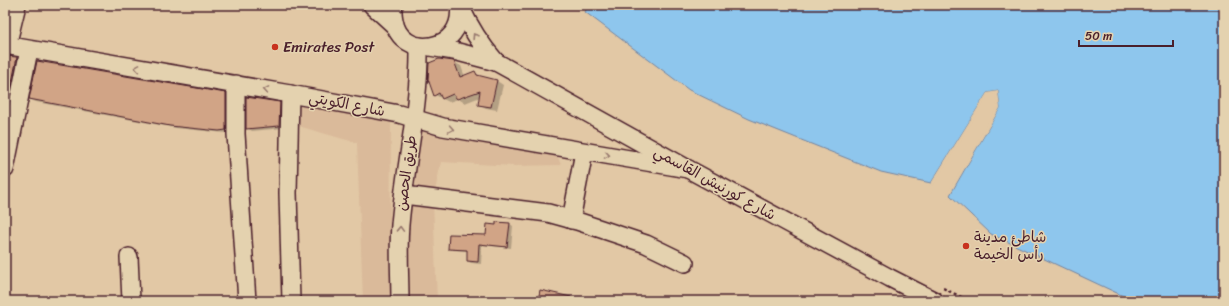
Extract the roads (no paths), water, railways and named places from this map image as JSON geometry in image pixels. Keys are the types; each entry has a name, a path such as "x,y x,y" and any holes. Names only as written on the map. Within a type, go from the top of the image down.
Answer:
{"street":[{"path":"6,46 16,5"},
{"path":"372,5 395,26"},
{"path":"394,5 392,10 395,26"},
{"path":"424,46 441,43 451,36 458,26 460,14 459,5"},
{"name":"شارع كورنيش القاسمي","path":"459,5 470,28 482,46 496,62"},
{"name":"شارع كورنيش القاسمي","path":"395,26 401,35 409,42 454,51 496,62 688,169 935,301"},
{"name":"شارع الكويتي","path":"6,46 236,84 399,114 443,127 688,169"},
{"name":"طريق الحصن","path":"400,301 400,226 420,63 424,46"},
{"path":"5,169 29,50"},
{"path":"236,84 236,134 247,301"},
{"path":"290,94 288,193 291,301"},
{"path":"572,220 584,152"},
{"path":"404,195 548,213 646,244 685,263"},
{"path":"128,257 131,301"}],"water":[{"path":"588,5 1224,5 1224,301 1134,301 991,234 950,195 1000,108 998,91 987,93 931,183 881,172 749,119 689,90 585,12"}],"place":[{"name":"Emirates Post","path":"275,47"},
{"name":"شاطئ مدينة رأس الخيمة","path":"966,246"}]}
